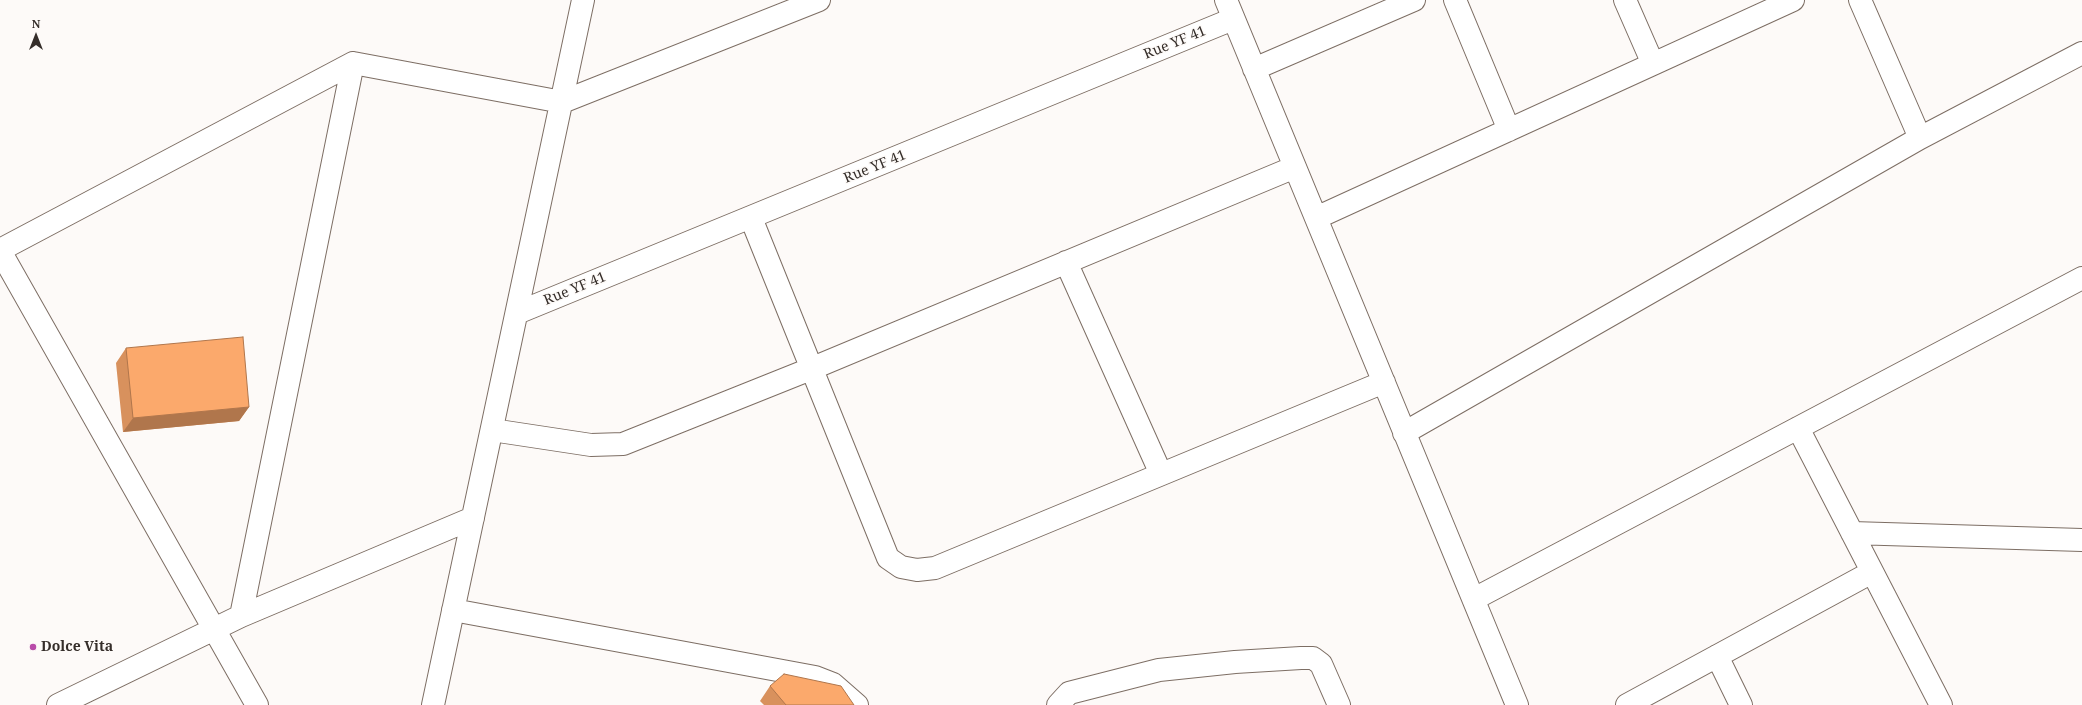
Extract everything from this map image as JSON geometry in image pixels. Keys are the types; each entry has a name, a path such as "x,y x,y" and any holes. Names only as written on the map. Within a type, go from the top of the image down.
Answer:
{"street":[{"path":"433,705 583,0"},
{"path":"257,705 0,250 353,63 562,102 819,0"},
{"path":"1254,69 1414,0"},
{"path":"1455,0 1509,130"},
{"path":"1625,0 1653,64"},
{"path":"1316,218 1793,0"},
{"path":"1860,0 1920,138"},
{"path":"1230,10 1517,705"},
{"name":"Rue YF 41","path":"517,313 751,218 1230,10"},
{"path":"1404,432 1920,138 2082,53"},
{"path":"241,616 353,63"},
{"path":"492,430 591,446 623,444 813,368 1295,167"},
{"path":"751,218 813,368 888,558 901,567 917,570 934,568 1384,382"},
{"path":"1066,262 1161,474"},
{"path":"1474,599 2082,278"},
{"path":"1798,428 1941,705"},
{"path":"58,705 215,630 241,616 473,518"},
{"path":"1852,533 2082,540"},
{"path":"1628,705 1872,572"},
{"path":"453,610 815,677 833,684 857,705"},
{"path":"1716,656 1741,705"},
{"path":"1058,705 1069,693 1159,670 1235,662 1301,658 1313,658 1321,664 1339,705"}],"building":[{"path":"243,337 249,407 133,418 126,348"},
{"path":"784,674 841,686 854,705 786,705 770,686"}],"place":[{"name":"Dolce Vita","path":"33,647"}]}
